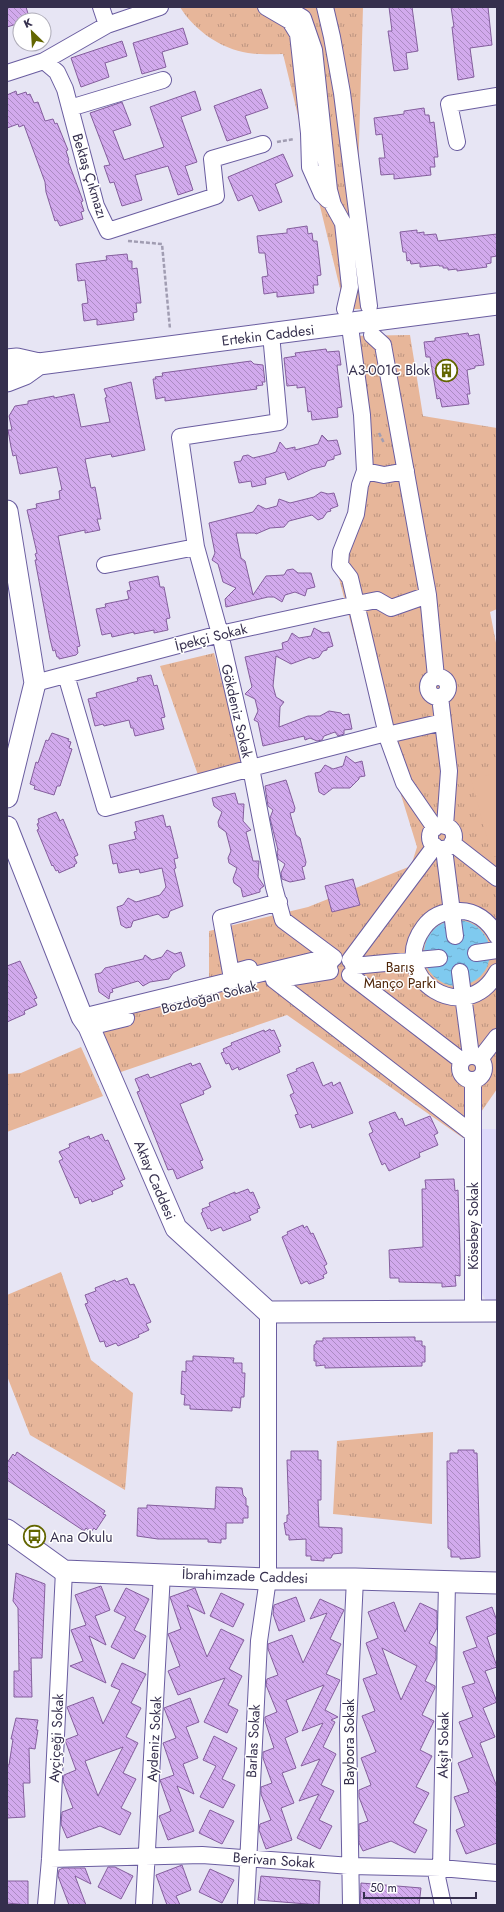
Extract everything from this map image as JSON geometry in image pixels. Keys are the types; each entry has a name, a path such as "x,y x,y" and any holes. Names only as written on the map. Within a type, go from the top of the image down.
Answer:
{"main road":[{"name":"Ertekin Caddesi","path":"7,360 17,359 40,364 497,304"},
{"name":"Ertekin Caddesi","path":"7,381 25,374 40,364"},
{"path":"7,511 35,683 7,797"},
{"name":"Aktay Caddesi","path":"7,827 86,1022 176,1228 268,1312"},
{"path":"268,1312 497,1311"},
{"path":"7,1530 64,1571"},
{"name":"İbrahimzade Caddesi","path":"64,1571 268,1579 355,1579 447,1583 497,1583"}],"street":[{"path":"101,7 107,25"},
{"path":"7,73 44,61 107,25 160,7"},
{"path":"266,7 290,21 298,34 309,136 310,167 322,194 332,205 342,223 350,286 345,309"},
{"path":"285,7 304,18 314,50 329,190 332,205"},
{"path":"325,7 342,93 369,306"},
{"name":"Bektaş Çıkmazı","path":"44,61 58,72 66,89 96,206 108,231 216,196 212,159 263,144"},
{"path":"70,108 163,80"},
{"path":"457,142 449,104 497,96"},
{"path":"104,565 196,547 180,437 279,422 271,334"},
{"path":"351,334 362,415 365,471 360,485 356,514 341,552 340,565 350,578 387,734 404,783 440,827"},
{"path":"372,335 383,345 396,426 406,471 428,595 436,677 430,680 428,690 432,695 440,697 449,771 440,827 431,838 497,878"},
{"path":"365,471 384,476 400,471 406,471"},
{"name":"Gökdeniz Sokak","path":"196,547 220,634 251,768 387,734 443,722"},
{"name":"İpekçi Sokak","path":"35,683 220,634 377,600 391,608 428,595"},
{"path":"66,675 105,808 251,768 276,895 284,920 320,947 331,964"},
{"path":"444,846 455,936"},
{"path":"351,967 444,846"},
{"path":"276,895 221,918 231,973 320,947"},
{"path":"497,936 493,928 484,919 474,913 462,910 451,911 438,915 428,922 415,943 414,960 420,977 427,986 437,993 448,997 464,997 481,991 490,983 497,972"},
{"path":"476,952 497,950"},
{"path":"351,967 439,958"},
{"path":"86,1022 320,959 331,964"},
{"name":"Bozdoğan Sokak","path":"86,1022 274,980 331,964"},
{"path":"351,967 471,1058"},
{"path":"460,972 471,1058"},
{"path":"274,980 473,1138"},
{"path":"471,1058 497,1037"},
{"name":"Kösebey Sokak","path":"471,1058 460,1072 465,1078 473,1080 473,1310"},
{"name":"Barlas Sokak","path":"246,1905 247,1858 259,1641 268,1579 268,1312"},
{"name":"Ayçiçeği Sokak","path":"46,1905 50,1859 64,1571"},
{"name":"Aydeniz Sokak","path":"144,1905 148,1857 162,1574"},
{"name":"Baybora Sokak","path":"351,1905 348,1726 355,1579"},
{"name":"Akşit Sokak","path":"443,1905 437,1877 440,1868 447,1583"},
{"name":"Berivan Sokak","path":"50,1859 63,1857 148,1857 202,1855 351,1866 440,1868 497,1873"}],"path":[{"path":"263,144 309,136"},
{"path":"108,231 119,240 162,244 171,347"}],"shaded area":[{"path":"478,1129 497,1129 497,1302 487,1302 477,1285"}],"green space":[{"path":"180,7 363,7 357,212 377,309 345,309 283,54 252,54 238,51 218,43 201,31"},
{"name":"Barış Manço Parkı","path":"410,335 423,416 497,428 497,609 490,612 497,648 497,1089 463,1138 287,1015 118,1073 88,1010 209,977 209,931 308,907 411,866 417,847 367,684 337,571 364,478 346,336"},
{"path":"214,653 246,769 198,775 160,666"},
{"path":"497,773 497,856 492,857 471,779"},
{"path":"81,1047 103,1096 7,1132 7,1074 21,1073"},
{"path":"61,1272 91,1360 133,1393 125,1490 30,1435 7,1376 7,1295"},
{"path":"433,1432 432,1524 333,1514 337,1441"}],"water":[{"path":"450,920 464,920 476,925 485,934 490,946 488,966 481,977 464,986 450,986 438,981 429,972 424,960 424,946 429,934 438,925"}],"building":[{"path":"7,7 26,7 28,12 12,12 12,25 7,27"},
{"path":"389,7 412,7 418,51 406,53 408,69 394,71 388,31 392,31"},
{"path":"451,7 488,7 492,45 470,48 474,77 458,80"},
{"path":"183,28 188,44 162,52 166,67 142,74 133,43"},
{"path":"122,41 127,56 105,63 109,77 81,87 71,58"},
{"path":"261,89 268,108 245,116 251,133 227,141 214,106"},
{"path":"16,91 17,95 26,92 27,95 30,94 34,103 38,102 45,121 53,119 55,124 57,123 68,150 66,151 68,161 83,201 81,202 84,211 81,212 83,219 60,226 57,220 55,221 46,192 45,182 24,125 19,127 18,124 7,128 7,95"},
{"path":"195,91 201,110 181,117 197,162 185,166 193,190 178,195 168,166 135,175 142,200 122,206 114,182 110,183 104,166 110,165 90,113 122,102 131,125 113,131 124,160 164,147 150,107"},
{"path":"424,108 425,115 429,115 430,123 434,122 438,157 434,157 435,167 430,167 431,175 394,179 394,174 381,175 379,158 385,158 382,134 376,135 374,118 404,114 404,111"},
{"path":"283,154 293,176 275,184 282,202 259,211 252,195 238,201 228,177"},
{"path":"307,226 308,234 312,233 313,241 317,241 321,275 317,276 318,285 313,285 314,293 277,297 277,292 264,294 262,277 268,276 265,253 259,253 257,236 287,233 287,229"},
{"path":"417,230 417,233 424,232 424,235 436,234 438,241 497,234 497,256 491,257 491,263 486,264 487,267 457,271 457,269 448,270 448,268 443,268 443,266 439,265 420,267 420,263 411,264 410,260 407,261 406,252 403,252 400,232"},
{"path":"127,254 128,261 132,261 132,269 137,268 141,303 136,303 137,312 133,313 134,320 97,325 97,319 84,321 82,304 88,303 85,280 78,281 76,264 107,260 106,256"},
{"name":"A3-001C Blok","path":"468,333 469,336 479,334 484,365 475,366 475,368 467,370 470,394 467,394 469,404 442,407 440,398 437,399 430,357 426,357 424,342 435,341 435,338"},
{"path":"326,349 327,352 339,351 341,365 337,365 342,407 337,408 338,417 312,420 311,411 308,412 305,387 297,388 297,385 287,386 284,358 296,356 295,353"},
{"path":"251,361 254,364 263,365 265,382 262,382 263,385 256,386 257,389 165,401 165,397 156,399 153,379 156,379 155,377 163,376 162,373"},
{"path":"131,382 145,450 112,457 111,454 85,459 91,488 95,487 101,519 97,519 100,530 85,533 85,530 58,536 80,646 77,647 78,653 76,655 59,659 55,650 53,651 50,639 35,560 37,560 35,554 37,553 27,510 37,508 36,504 60,499 59,491 62,490 57,467 20,474 16,455 13,456 11,447 8,430 12,430 9,416 15,406 28,404 28,401 74,394 81,427 110,422 105,398 107,397 104,389"},
{"path":"322,435 328,441 337,440 341,454 334,456 334,459 327,461 325,466 312,469 288,480 285,472 265,478 266,484 252,487 251,481 239,483 234,462 241,461 243,456 248,455 253,458 276,452 280,442 286,449 295,447 295,450 318,444"},
{"path":"321,492 328,494 334,493 338,506 330,509 331,511 327,512 323,518 318,520 312,515 289,521 284,527 270,528 256,534 236,533 241,558 245,561 253,595 266,576 284,575 287,570 293,569 298,573 311,573 315,587 307,589 305,596 295,592 285,595 282,602 274,597 268,597 226,607 225,599 236,588 223,582 218,564 212,560 215,553 209,523 253,512 258,505 266,509 277,506 279,499 290,503 314,497"},
{"path":"158,576 160,587 164,587 170,618 166,619 168,630 154,633 154,630 134,634 134,632 112,637 111,633 102,635 96,609 106,607 105,604 129,599 127,591 131,590 129,582"},
{"path":"314,628 323,633 329,632 333,646 323,651 319,657 313,659 310,657 291,664 276,656 273,686 276,697 284,702 280,707 279,727 308,716 320,716 329,711 341,713 343,715 349,714 352,729 344,730 344,734 338,736 335,732 324,736 322,740 317,741 310,738 305,740 304,736 263,746 258,722 254,720 258,711 255,699 245,694 252,687 245,657 283,649 282,643 288,641 292,633 299,638 311,636"},
{"path":"151,675 154,686 157,685 160,696 165,717 161,718 164,729 135,736 129,720 104,726 103,724 95,726 88,699 97,697 96,693 138,681 137,678"},
{"path":"52,733 69,739 68,741 71,742 69,748 72,749 60,786 57,786 54,795 34,789 35,786 30,784 36,762 38,763 46,740 48,741"},
{"path":"346,756 355,763 362,761 365,776 359,777 359,779 350,788 333,788 324,795 319,792 315,773 320,772 325,765 333,769 343,766"},
{"path":"286,780 295,808 294,812 290,813 296,835 300,838 306,862 305,866 302,867 305,879 290,882 282,879 281,873 285,864 278,859 278,850 270,818 273,810 268,806 265,786"},
{"path":"235,793 238,804 244,804 243,821 251,830 246,832 253,861 259,861 258,877 264,886 260,889 260,892 243,897 241,888 234,883 233,879 237,868 229,863 228,858 231,851 226,832 219,827 218,822 222,812 214,806 212,798"},
{"path":"56,812 60,821 63,819 78,855 74,857 77,863 74,865 75,866 59,873 53,865 52,866 37,830 39,829 37,824 39,823 38,819"},
{"path":"163,815 166,827 170,826 178,858 174,859 176,868 174,869 183,906 170,911 168,917 163,918 158,914 133,921 131,927 126,928 121,925 117,907 123,905 128,898 136,902 160,895 166,887 162,868 140,873 139,869 119,873 117,863 113,864 109,845 136,839 134,832 137,831 135,822"},
{"path":"353,879 360,905 332,912 325,886"},
{"path":"167,950 175,954 181,952 185,966 173,973 169,979 150,982 143,986 138,981 112,989 113,992 110,993 109,999 99,992 95,974 101,973 105,968 143,959 145,955 152,960 162,957"},
{"path":"20,961 37,998 34,999 37,1005 24,1011 25,1014 7,1022 7,966"},
{"path":"270,1029 271,1031 274,1030 281,1046 278,1047 280,1052 239,1070 238,1067 232,1070 229,1063 226,1064 221,1053 224,1052 223,1049 232,1045 231,1043"},
{"path":"313,1062 323,1086 332,1082 333,1086 340,1082 353,1113 312,1128 311,1124 300,1128 295,1115 298,1114 290,1095 294,1093 287,1075 297,1071 296,1069"},
{"path":"191,1063 192,1066 200,1063 211,1087 203,1091 204,1094 180,1104 203,1160 200,1161 203,1168 177,1179 173,1169 168,1170 137,1092 140,1091 135,1079 148,1074 150,1078"},
{"path":"395,1112 399,1120 402,1118 405,1126 430,1116 438,1133 434,1135 438,1145 419,1153 420,1157 389,1171 385,1163 382,1165 369,1134 373,1132 369,1122"},
{"path":"102,1134 105,1141 108,1140 125,1179 120,1181 123,1186 112,1191 113,1194 92,1202 91,1199 80,1204 78,1197 75,1198 59,1161 63,1159 59,1152 70,1147 69,1144 89,1136 90,1139"},
{"path":"454,1179 455,1191 458,1190 460,1255 460,1276 455,1275 456,1286 442,1287 442,1283 399,1282 399,1278 390,1278 389,1250 423,1247 422,1189 426,1189 425,1180"},
{"path":"248,1189 250,1193 253,1192 260,1208 257,1209 258,1212 249,1216 251,1220 223,1231 221,1227 211,1231 210,1228 208,1229 201,1213 203,1212 202,1209 210,1206 209,1203 235,1192 235,1194"},
{"path":"303,1225 304,1228 307,1226 311,1234 313,1233 327,1264 324,1266 327,1273 323,1275 324,1278 309,1284 307,1281 301,1284 282,1237 288,1234 287,1232"},
{"path":"127,1278 130,1285 134,1284 151,1322 146,1324 149,1330 138,1335 139,1337 118,1346 116,1343 106,1347 104,1341 100,1342 85,1304 88,1303 85,1295 96,1291 95,1288 115,1280 116,1282"},
{"path":"415,1337 415,1341 422,1341 422,1346 425,1346 425,1362 422,1362 422,1366 325,1368 325,1365 316,1366 316,1361 314,1361 314,1345 316,1344 316,1341 323,1341 323,1338"},
{"path":"193,1356 234,1358 233,1363 242,1363 242,1373 245,1373 244,1397 241,1397 240,1408 232,1407 232,1411 190,1409 190,1405 184,1405 185,1395 181,1394 182,1371 186,1372 186,1361 193,1361"},
{"path":"458,1450 474,1450 474,1453 477,1453 480,1557 475,1558 460,1559 460,1557 451,1557 451,1550 448,1548 447,1461 450,1461 450,1453 458,1453"},
{"path":"291,1451 318,1451 318,1460 321,1460 321,1500 318,1500 319,1527 342,1528 342,1553 333,1554 331,1558 324,1558 324,1561 311,1560 311,1556 306,1556 306,1539 289,1540 289,1535 286,1535 284,1523 287,1522 287,1515 289,1515 287,1460 291,1460"},
{"path":"17,1452 105,1511 103,1514 106,1515 96,1530 94,1528 91,1532 86,1528 84,1531 7,1480 7,1463 13,1454 15,1456"},
{"path":"216,1487 242,1488 243,1495 246,1498 246,1506 248,1506 248,1518 243,1518 243,1523 226,1523 226,1539 221,1539 221,1543 208,1542 208,1539 158,1539 137,1536 138,1508 147,1508 147,1505 215,1509"},
{"path":"16,1573 45,1584 42,1658 31,1658 32,1697 14,1697 14,1671 19,1671 18,1608 13,1601"},
{"path":"101,1586 110,1610 95,1616 106,1645 89,1636 106,1683 70,1666 83,1661 71,1630 86,1625 75,1595"},
{"path":"126,1588 149,1599 134,1630 146,1636 134,1659 111,1647 126,1617 114,1611"},
{"path":"195,1588 205,1614 187,1605 207,1657 221,1629 244,1640 229,1669 242,1676 228,1705 238,1710 227,1733 204,1722 225,1678 178,1695 168,1671 180,1666 168,1634 181,1629 170,1597"},
{"path":"221,1593 244,1604 233,1627 210,1616"},
{"path":"296,1597 305,1621 279,1631 273,1614 274,1605"},
{"path":"320,1599 344,1610 330,1639 341,1644 326,1674 340,1680 325,1710 338,1717 331,1720 335,1722 323,1747 336,1754 321,1785 334,1791 319,1820 332,1826 320,1849 297,1838 319,1794 299,1801 320,1759 301,1766 323,1723 302,1731 324,1685 286,1700 298,1732 285,1738 296,1768 282,1773 294,1803 281,1808 292,1840 266,1849 259,1830 260,1824 271,1820 261,1794 261,1787 272,1783 263,1758 263,1752 274,1748 265,1717 277,1712 266,1685 267,1679 278,1675 268,1649 268,1644 292,1635 303,1663 327,1613 310,1619"},
{"path":"394,1602 405,1632 420,1603 437,1611 437,1628 429,1643 436,1647 436,1659 425,1681 435,1686 435,1688 422,1715 434,1721 420,1750 432,1756 416,1787 429,1793 413,1823 427,1830 415,1853 391,1841 363,1851 359,1843 359,1824 368,1821 359,1797 359,1790 371,1785 361,1758 376,1752 362,1716 375,1711 363,1679 377,1674 366,1643 378,1638 368,1612","holes":["382,1648 417,1666 401,1700"]},
{"path":"492,1607 497,1621 497,1633 487,1637 497,1667 485,1671 497,1702 483,1708 495,1737 480,1743 497,1787 497,1843 466,1854 456,1830 465,1826 454,1797 469,1792 458,1763 473,1757 459,1722 473,1717 462,1687 475,1683 463,1652 477,1647 466,1617"},
{"path":"122,1663 146,1674 131,1703 141,1708 126,1737 138,1743 123,1773 136,1779 121,1808 131,1813 120,1835 100,1826 67,1838 61,1824 62,1812 73,1808 63,1781 64,1775 76,1770 65,1740 78,1735 67,1707 93,1697 103,1724 120,1690 111,1686","holes":["123,1747 98,1796 85,1761"]},
{"path":"190,1698 199,1722 186,1727 198,1758 183,1764 194,1794 177,1786 194,1831 168,1840 159,1816 171,1811 160,1780 174,1775 163,1743 176,1738 164,1708"},
{"path":"16,1718 38,1720 36,1730 38,1730 35,1749 29,1748 30,1783 23,1783 25,1817 7,1818 7,1765 9,1765 13,1739 11,1739"},
{"path":"214,1736 237,1748 222,1779 235,1785 223,1808 200,1797 216,1766 203,1760"},
{"path":"210,1810 234,1821 222,1844 199,1833"},
{"path":"182,1865 191,1890 176,1896 180,1905 167,1905 156,1875"},
{"path":"108,1867 115,1867 133,1876 121,1899 98,1887"},
{"path":"63,1868 85,1868 91,1884 75,1876 86,1905 69,1905 58,1876 59,1870"},
{"path":"210,1869 234,1880 222,1903 199,1892"},
{"path":"261,1876 320,1881 319,1905 258,1900"},
{"path":"7,1881 28,1881 28,1905 7,1903"},
{"path":"361,1883 421,1888 419,1905 360,1905"}],"place":[{"name":"A3-001C Blok","path":"446,370"},
{"name":"Ana Okulu","path":"34,1537"}]}
